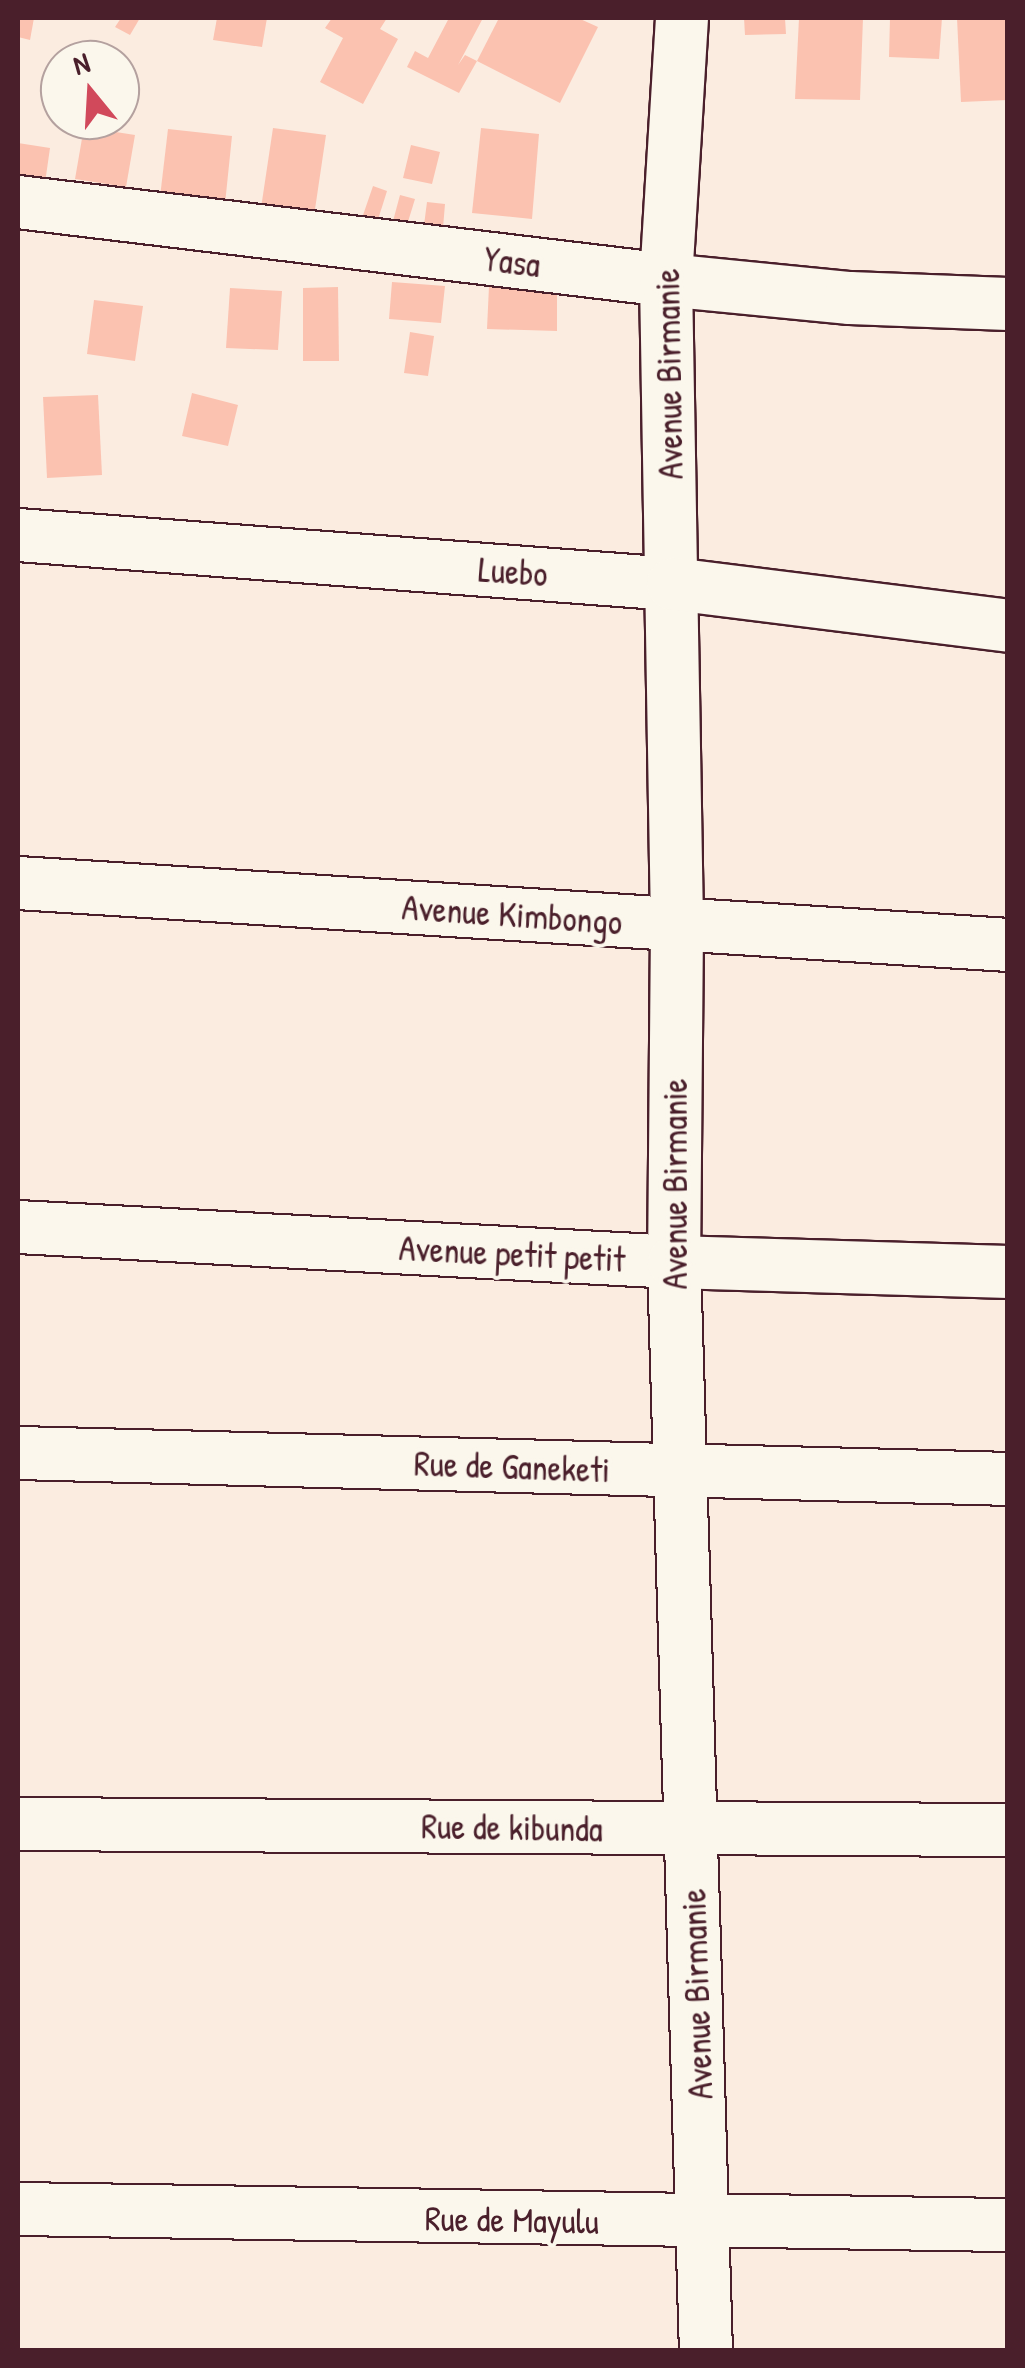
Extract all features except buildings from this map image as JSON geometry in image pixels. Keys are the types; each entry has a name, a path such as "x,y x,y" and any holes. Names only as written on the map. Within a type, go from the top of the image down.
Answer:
{"street":[{"name":"Avenue Birmanie","path":"682,18 666,280 676,926 674,1262 706,2224 706,2350"},
{"name":"Yasa","path":"18,202 666,280 850,298 1008,304"},
{"name":"Luebo","path":"18,535 673,584 1008,626"},
{"name":"Avenue Kimbongo","path":"18,883 1008,945"},
{"name":"Avenue petit petit","path":"18,1227 674,1262 1008,1272"},
{"name":"Rue de Ganeketi","path":"18,1453 1008,1478"},
{"name":"Rue de kibunda","path":"18,1824 1008,1830"},
{"name":"Rue de Mayulu","path":"18,2209 706,2224 1008,2225"}]}
